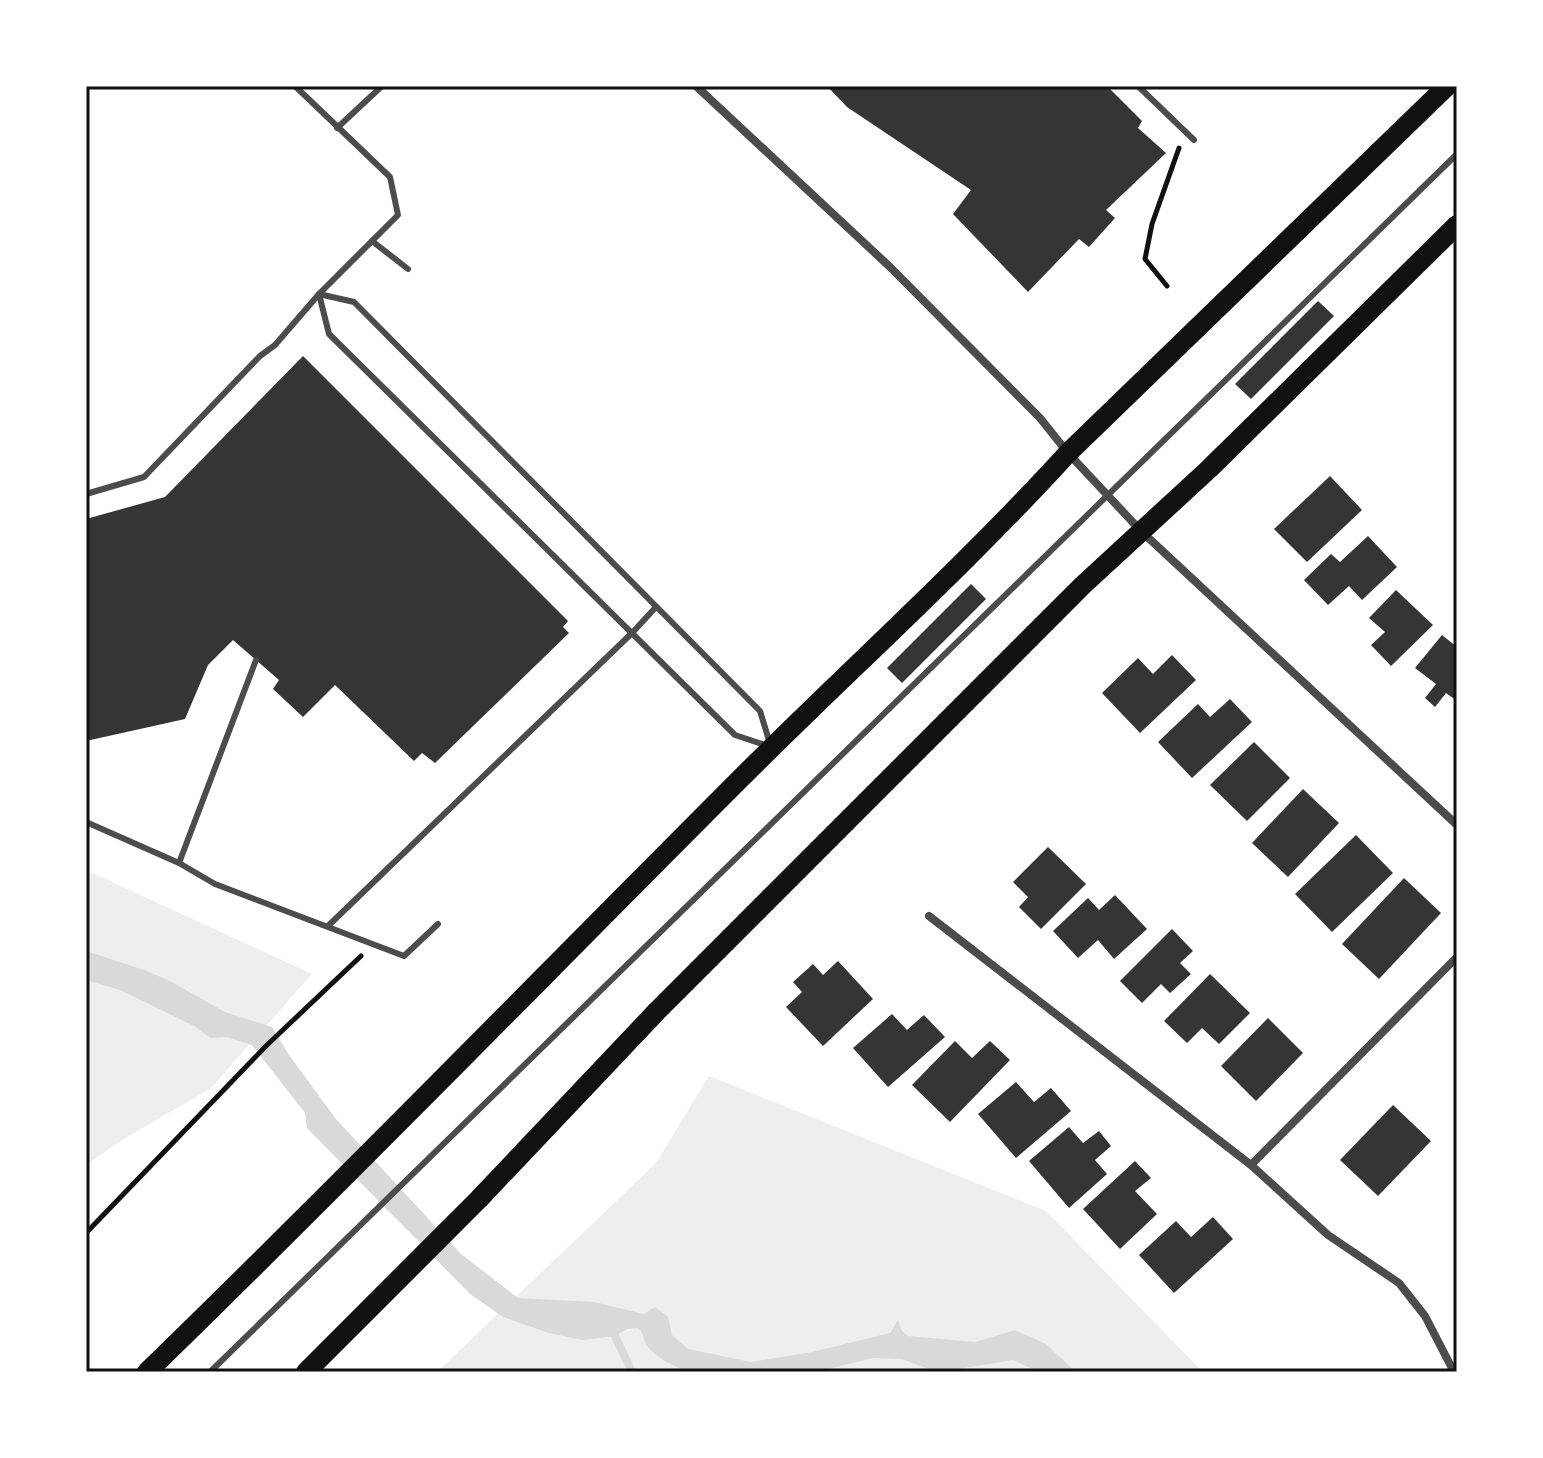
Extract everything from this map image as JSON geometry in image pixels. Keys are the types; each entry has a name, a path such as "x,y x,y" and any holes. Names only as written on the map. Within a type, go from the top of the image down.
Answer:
{"main road":[{"path":"147,1372 307,1217 771,747 1014,512 1068,453 1447,86"},
{"path":"306,1372 479,1199 657,1011 1083,585 1209,469 1457,225"}],"street":[{"path":"696,86 890,267 1040,418 1068,453 1141,531 1457,825"},
{"path":"929,916 1251,1165 1328,1235 1399,1283 1425,1316 1454,1372"},
{"path":"1251,1165 1457,957"}],"lane":[{"path":"86,494 144,477 398,215 390,177 295,86"},
{"path":"337,128 382,86"},
{"path":"1138,86 1194,140"},
{"path":"210,1372 1457,154"},
{"path":"372,241 408,269"},
{"path":"319,294 354,302 760,711 771,747"},
{"path":"319,294 329,334 735,735 771,747"},
{"path":"328,926 656,607"},
{"path":"179,863 256,660"},
{"path":"86,822 179,863 215,884 404,956 438,924"}],"path":[{"path":"1167,286 1145,259 1152,224 1180,145"},
{"path":"86,1233 182,1133 374,944"}],"shaded area":[{"path":"86,870 312,974 210,1089 122,1140 86,1165"},
{"path":"86,951 144,970 225,1012 272,1027 336,1119 461,1254 518,1298 594,1302 644,1314 655,1307 668,1317 672,1335 688,1349 751,1362 812,1352 890,1333 898,1320 902,1331 908,1336 975,1342 1015,1330 1046,1344 1076,1372 1039,1372 1013,1360 946,1371 929,1369 902,1359 873,1358 816,1372 689,1372 655,1354 638,1328 627,1329 615,1336 582,1340 549,1333 503,1317 470,1294 307,1128 305,1113 252,1045 226,1037 210,1038 194,1026 120,990 86,980"},
{"path":"709,1076 1046,1211 1203,1372 437,1372 656,1163"}],"building":[{"path":"827,86 1107,86 1142,121 1138,128 1166,153 1106,210 1115,218 1089,247 1079,239 1028,292 953,214 971,190 847,107"},
{"path":"1318,301 1334,316 1251,399 1235,384"},
{"path":"303,356 568,621 563,627 569,633 435,763 422,753 414,761 335,685 303,717 273,689 279,680 233,640 208,665 185,719 86,741 86,519 165,497"},
{"path":"1330,476 1362,510 1307,562 1274,529"},
{"path":"1368,536 1397,567 1362,600 1349,586 1328,605 1304,580 1331,554 1340,562"},
{"path":"971,584 986,599 902,683 887,668"},
{"path":"1396,590 1433,625 1391,666 1371,645 1385,632 1369,618"},
{"path":"1442,635 1457,647 1457,701 1446,693 1435,707 1425,698 1436,684 1415,668"},
{"path":"1172,655 1196,680 1140,733 1102,693 1138,658 1153,674"},
{"path":"1230,699 1252,722 1192,778 1158,742 1198,704 1210,717"},
{"path":"1254,742 1290,778 1247,821 1210,785"},
{"path":"1303,789 1339,823 1288,877 1252,843"},
{"path":"1356,835 1393,873 1332,932 1295,894"},
{"path":"1048,847 1086,884 1041,929 1019,907 1028,897 1013,882"},
{"path":"1404,878 1441,913 1379,979 1342,944"},
{"path":"1115,895 1147,929 1114,959 1098,940 1078,958 1053,931 1088,898 1099,910"},
{"path":"1172,929 1193,951 1180,963 1191,974 1170,993 1161,984 1142,1003 1120,981"},
{"path":"838,961 873,999 823,1046 786,1007 802,992 793,982 813,964 823,975"},
{"path":"1210,974 1250,1013 1219,1044 1202,1028 1187,1043 1164,1021"},
{"path":"892,1014 907,1030 924,1015 945,1037 888,1087 853,1048"},
{"path":"1268,1018 1303,1053 1256,1101 1221,1066"},
{"path":"955,1041 972,1058 990,1041 1010,1060 950,1122 912,1085"},
{"path":"1016,1082 1034,1102 1051,1088 1071,1111 1016,1158 978,1114"},
{"path":"1393,1105 1431,1141 1378,1196 1340,1160"},
{"path":"1069,1127 1083,1143 1099,1131 1111,1146 1095,1160 1107,1174 1069,1208 1029,1161"},
{"path":"1135,1161 1151,1178 1135,1191 1157,1214 1120,1249 1083,1209"},
{"path":"1213,1217 1233,1239 1174,1293 1139,1255 1176,1221 1191,1237"}],"waterway":[{"path":"615,1336 632,1372"}]}
